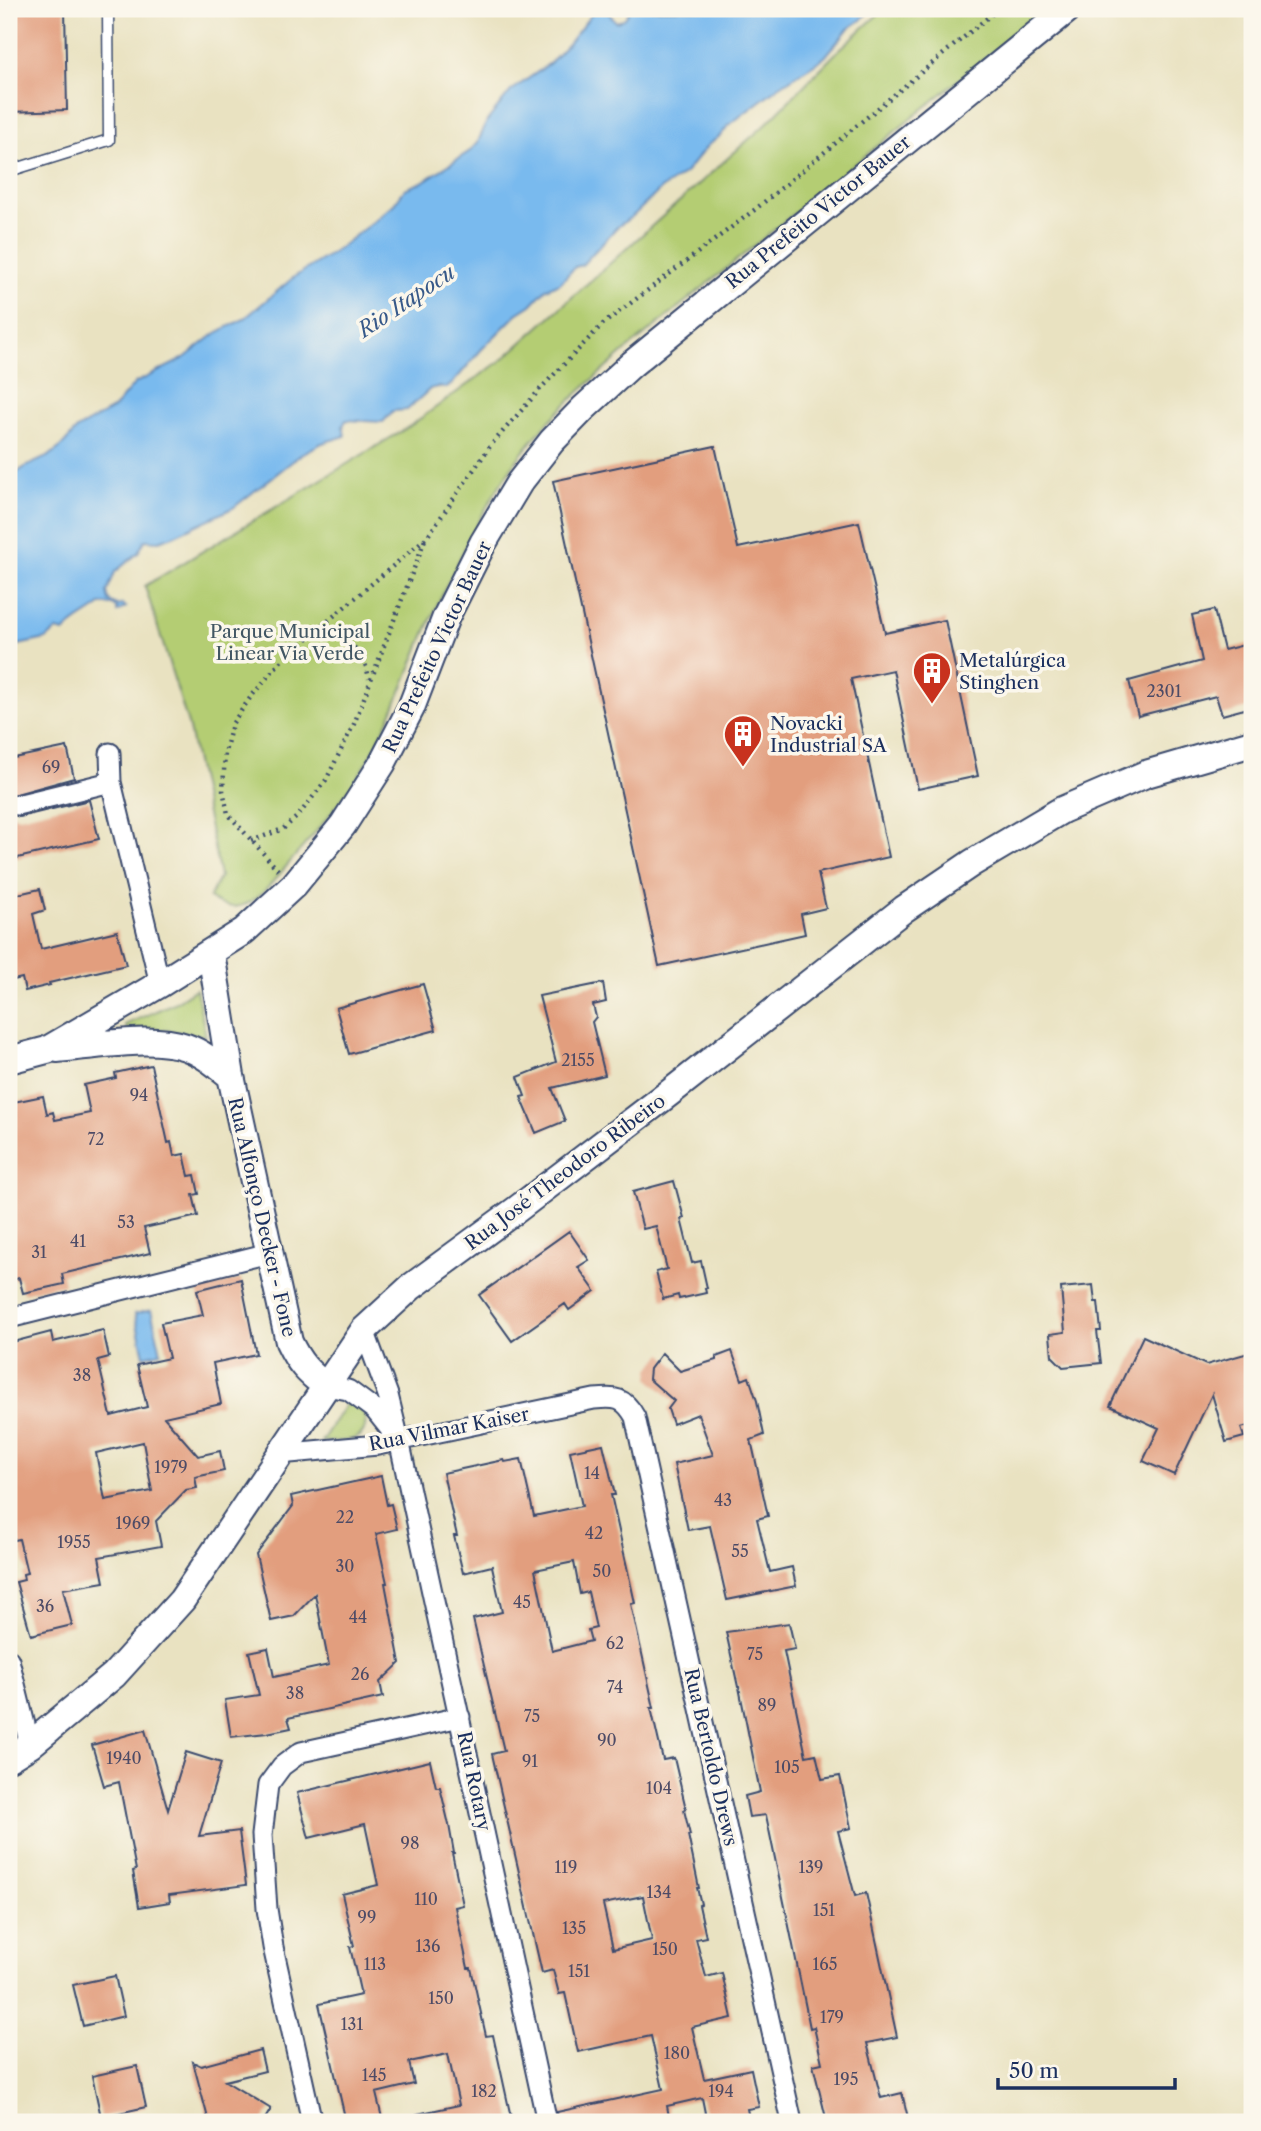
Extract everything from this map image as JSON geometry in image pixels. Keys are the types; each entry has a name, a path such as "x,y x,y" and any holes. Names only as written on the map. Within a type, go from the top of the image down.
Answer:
{"main road":[{"name":"Rua Prefeito Victor Bauer","path":"9,1060 47,1050 211,953 244,931 294,885 343,825 382,764 411,708 446,617 483,543 519,484 552,441 632,364 1068,9"},
{"name":"Rua José Theodoro Ribeiro","path":"19,1751 114,1675 182,1600 364,1330 411,1287 657,1103 904,909 972,863 1062,810 1146,774 1252,743"},
{"name":"Rua Alfonço Decker - Fone","path":"211,953 231,1076 289,1342 299,1363 326,1386"},
{"name":"Rua Alfonço Decker - Fone","path":"47,1050 162,1041 206,1056 231,1076"}],"street":[{"path":"110,754 111,782 160,984"},
{"path":"17,805 111,782"},
{"path":"9,1318 269,1253"},
{"name":"Rua Rotary","path":"364,1330 388,1395 399,1440 547,2122"},
{"name":"Rua Rotary","path":"326,1386 348,1390 375,1410 399,1440"},
{"name":"Rua Vilmar Kaiser","path":"279,1454 378,1445 594,1399 618,1399"},
{"name":"Rua Bertoldo Drews","path":"618,1399 628,1406 635,1417 792,2122"},
{"path":"9,1660 19,1751"},
{"path":"312,2122 267,1909 262,1835 268,1786 282,1766 301,1752 460,1717"}],"lane":[{"path":"9,171 109,140 108,9"}],"path":[{"path":"251,841 283,830 298,816 326,780 354,724 427,537"},
{"path":"315,631 335,635 354,646 366,663 370,681"}],"green space":[{"name":"Parque Municipal Linear Via Verde","path":"884,9 1046,9 632,345 551,419 523,452 480,519 437,606 382,734 345,795 255,899 233,907 209,898 220,876 188,724 145,586 410,426 503,359 766,124"},
{"path":"196,989 206,1036 159,1029 128,1030 125,1025 176,1002"},
{"path":"351,1396 365,1417 361,1434 351,1440 321,1442"}],"water":[{"name":"Rio Itapocu","path":"629,9 871,9 848,29 825,57 777,88 729,125 685,173 661,189 616,228 582,265 575,267 560,283 546,289 531,305 517,314 452,384 445,388 430,389 407,410 393,411 383,422 346,420 343,426 345,436 322,443 303,453 233,508 173,536 159,541 145,540 138,553 115,572 107,592 109,601 126,607 117,612 117,608 112,605 102,604 64,632 57,630 46,639 9,647 9,488 15,474 49,456 77,429 114,408 135,383 183,359 216,333 244,319 294,277 334,252 378,218 394,204 405,189 422,182 470,151 478,142 487,121 511,91 550,63 595,10 606,10 616,22 625,18"},
{"path":"151,1310 161,1352 144,1356 135,1314"}],"building":[{"path":"9,9 65,9 67,110 9,112"},
{"name":"Novacki Industrial SA","path":"715,446 738,548 859,522 885,633 945,620 978,776 918,789 893,670 851,679 889,857 818,873 826,908 801,914 805,934 659,966 553,481"},
{"path":"1214,610 1224,650 1252,643 1252,707 1222,715 1216,696 1138,716 1129,681 1202,661 1192,615"},
{"path":"67,747 74,778 9,796 9,759"},
{"path":"89,800 99,839 9,860 9,814 20,817"},
{"path":"40,889 45,910 33,914 41,949 117,931 126,965 25,991 22,978 9,981 9,896"},
{"path":"603,983 606,1002 593,1005 596,1017 592,1022 605,1075 552,1088 565,1121 536,1133 521,1097 525,1096 518,1077 556,1062 539,996"},
{"path":"423,984 436,1030 349,1054 336,1008"},
{"path":"151,1065 168,1143 171,1142 174,1156 184,1154 189,1176 195,1175 199,1194 193,1195 198,1216 144,1228 150,1253 62,1274 64,1284 23,1293 19,1278 9,1281 9,1103 43,1096 47,1114 53,1112 55,1120 90,1113 84,1085 116,1078 115,1073"},
{"path":"674,1181 692,1263 701,1261 707,1288 706,1293 679,1299 678,1295 663,1299 656,1272 667,1269 656,1226 643,1229 633,1192"},
{"path":"569,1231 589,1260 578,1267 595,1291 569,1310 565,1304 512,1341 479,1295"},
{"path":"241,1279 256,1354 213,1363 221,1404 164,1417 198,1456 220,1451 224,1471 195,1477 197,1488 186,1490 156,1521 161,1546 99,1557 104,1582 63,1589 72,1625 31,1635 16,1582 24,1580 23,1574 27,1573 19,1539 11,1541 9,1531 9,1343 51,1332 53,1342 103,1330 109,1357 98,1360 111,1416 147,1407 137,1365 169,1358 161,1323 203,1315 197,1290","holes":["143,1442 152,1491 105,1500 96,1453"]},
{"path":"1093,1285 1101,1331 1097,1331 1101,1363 1063,1367 1052,1356 1050,1334 1065,1332 1061,1288"},
{"path":"1143,1336 1206,1365 1252,1352 1252,1386 1247,1388 1252,1407 1252,1425 1241,1428 1244,1437 1226,1442 1212,1394 1174,1475 1143,1461 1159,1428 1110,1406"},
{"path":"732,1351 742,1380 749,1377 764,1435 751,1440 768,1516 757,1519 770,1572 792,1567 796,1586 727,1600 710,1526 688,1530 674,1464 713,1455 698,1414 673,1424 668,1409 674,1401 649,1379 650,1369 662,1353 680,1371 716,1360 716,1357"},
{"path":"603,1444 615,1495 611,1495 635,1603 631,1604 654,1708 651,1708 663,1760 674,1758 686,1809 684,1810 706,1937 696,1939 706,1977 722,1973 732,2018 692,2027 704,2079 751,2069 759,2107 747,2109 750,2122 719,2122 718,2116 706,2118 702,2098 667,2106 670,2122 559,2122 557,2112 663,2089 651,2036 578,2052 565,1993 559,1994 553,1970 542,1973 492,1754 504,1751 473,1619 502,1612 492,1566 463,1573 443,1473 521,1459 534,1516 582,1506 570,1451","holes":["574,1562 580,1594 588,1592 596,1628 588,1630 591,1641 552,1651 535,1570","643,1896 652,1940 613,1949 603,1904"]},
{"path":"381,1476 387,1505 391,1504 397,1529 376,1534 400,1663 380,1682 383,1697 288,1718 291,1728 231,1737 225,1700 259,1695 249,1652 268,1648 274,1677 329,1665 315,1594 294,1616 271,1621 256,1555 293,1506 291,1496"},
{"path":"789,1623 795,1649 784,1651 806,1756 816,1754 822,1779 840,1776 851,1828 838,1831 855,1896 866,1893 897,2037 867,2043 881,2098 902,2093 909,2122 827,2122 813,2065 822,2063 814,2027 810,2028 766,1815 749,1817 745,1796 760,1792 726,1632"},
{"path":"145,1730 168,1810 186,1752 221,1763 199,1836 239,1831 246,1885 169,1895 170,1902 139,1907 133,1871 136,1870 119,1782 104,1786 92,1745"},
{"path":"430,1761 436,1787 440,1787 449,1825 463,1905 455,1907 468,1968 471,1968 486,2036 493,2035 512,2122 418,2122 417,2114 459,2105 448,2054 409,2062 414,2084 376,2093 383,2122 346,2122 319,2004 361,1995 350,1947 354,1946 342,1894 378,1885 365,1824 309,1838 297,1793"},
{"path":"115,1976 124,2016 83,2026 73,1985"},
{"path":"260,2050 265,2071 225,2081 271,2109 263,2122 209,2122 193,2062 201,2066"},
{"path":"137,2066 146,2107 101,2117 92,2076"}],"place":[{"name":"Metalúrgica Stinghen","path":"932,705"},
{"name":"Novacki Industrial SA","path":"743,768"}]}
